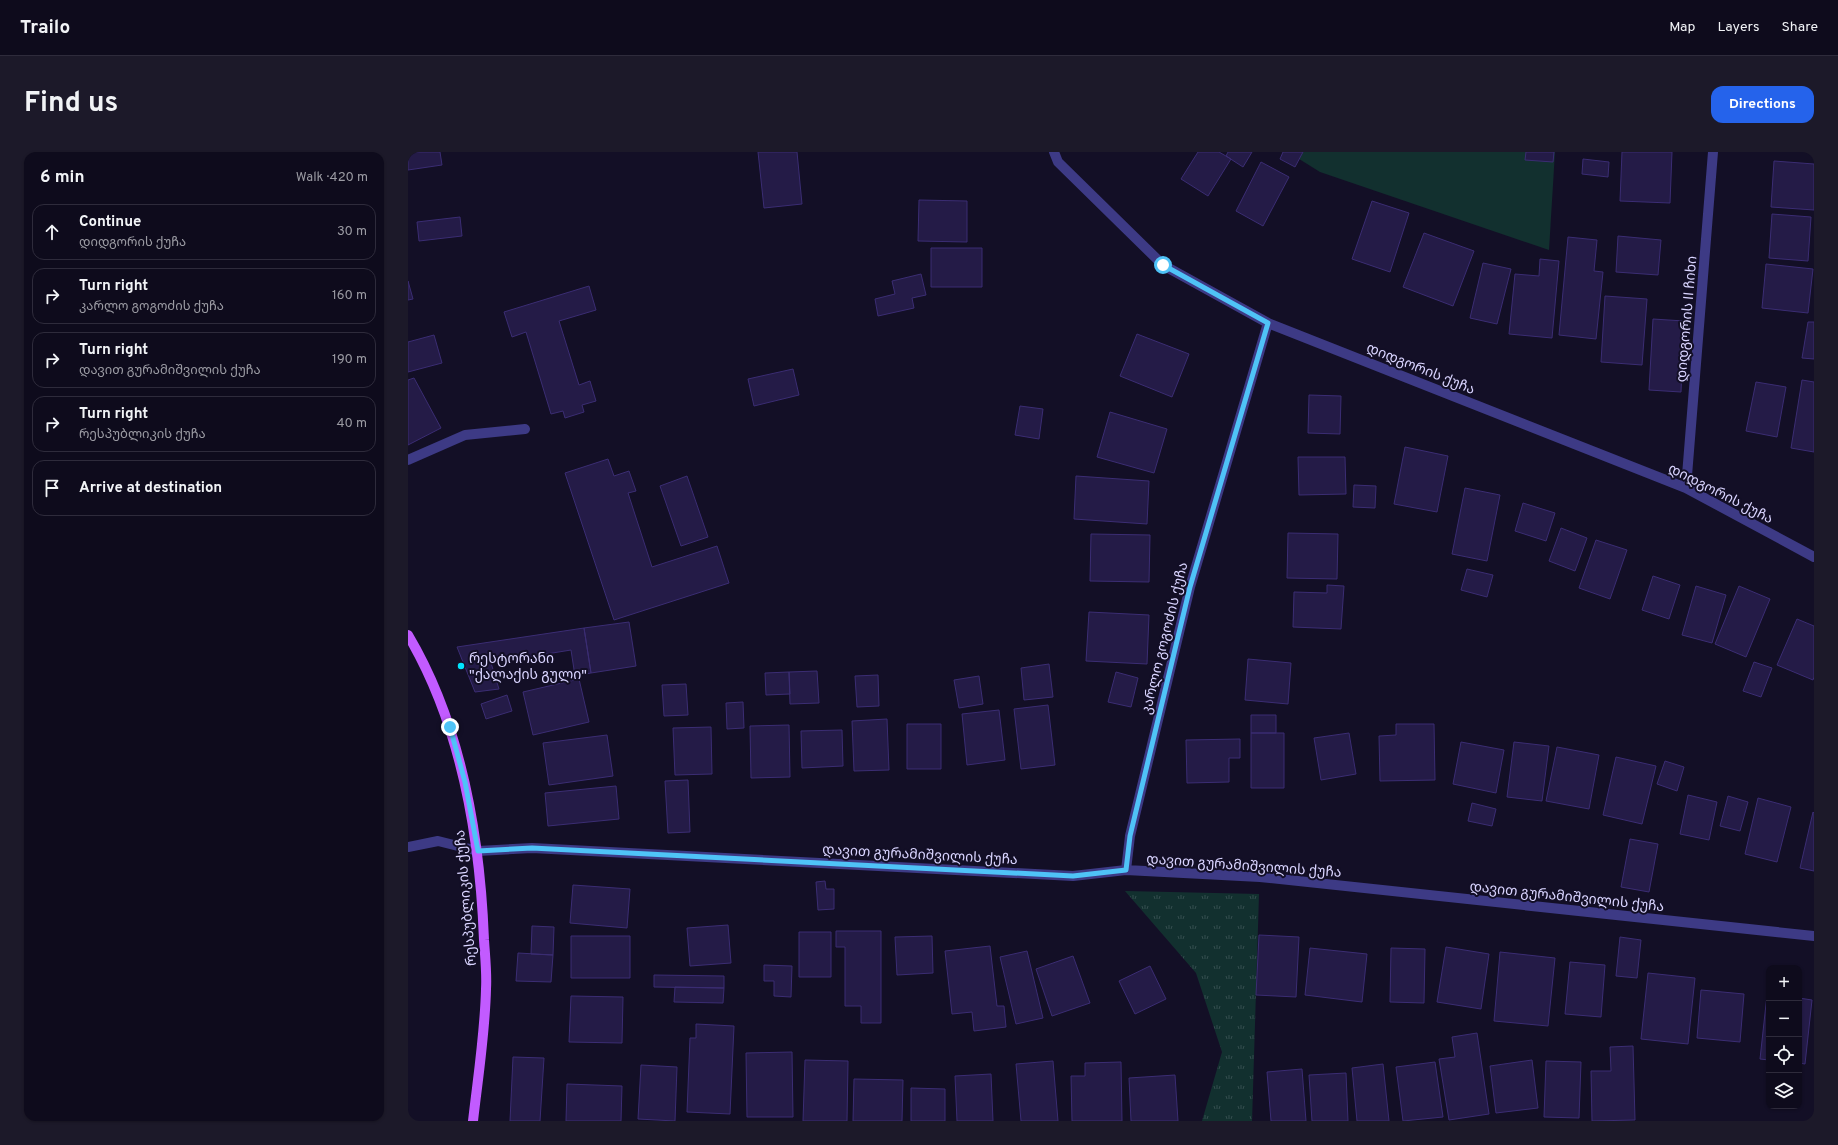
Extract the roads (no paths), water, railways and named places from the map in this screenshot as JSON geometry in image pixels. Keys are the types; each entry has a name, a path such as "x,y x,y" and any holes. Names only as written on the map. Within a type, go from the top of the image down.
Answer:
{"main road":[{"name":"რესპუბლიკის ქუჩა","path":"408,635 419,653 450,727 465,782 478,851 483,912 486,989 473,1121"}],"street":[{"name":"დიდგორის ქუჩა","path":"1054,152 1058,162 1163,265 1268,323 1686,488 1814,557"},
{"name":"დიდგორის II ჩიხი","path":"1686,488 1713,152"},
{"name":"კარლო გოგოძის ქუჩა","path":"1126,870 1130,836 1190,587 1268,323"},
{"path":"408,460 465,435 525,429"},
{"name":"დავით გურამიშვილის ქუჩა","path":"408,847 438,841 478,851 532,848 1073,876 1126,870 1260,877 1814,936"}],"place":[{"name":"რესტორანი \"ქალაქის გული\"","path":"461,666"}]}
